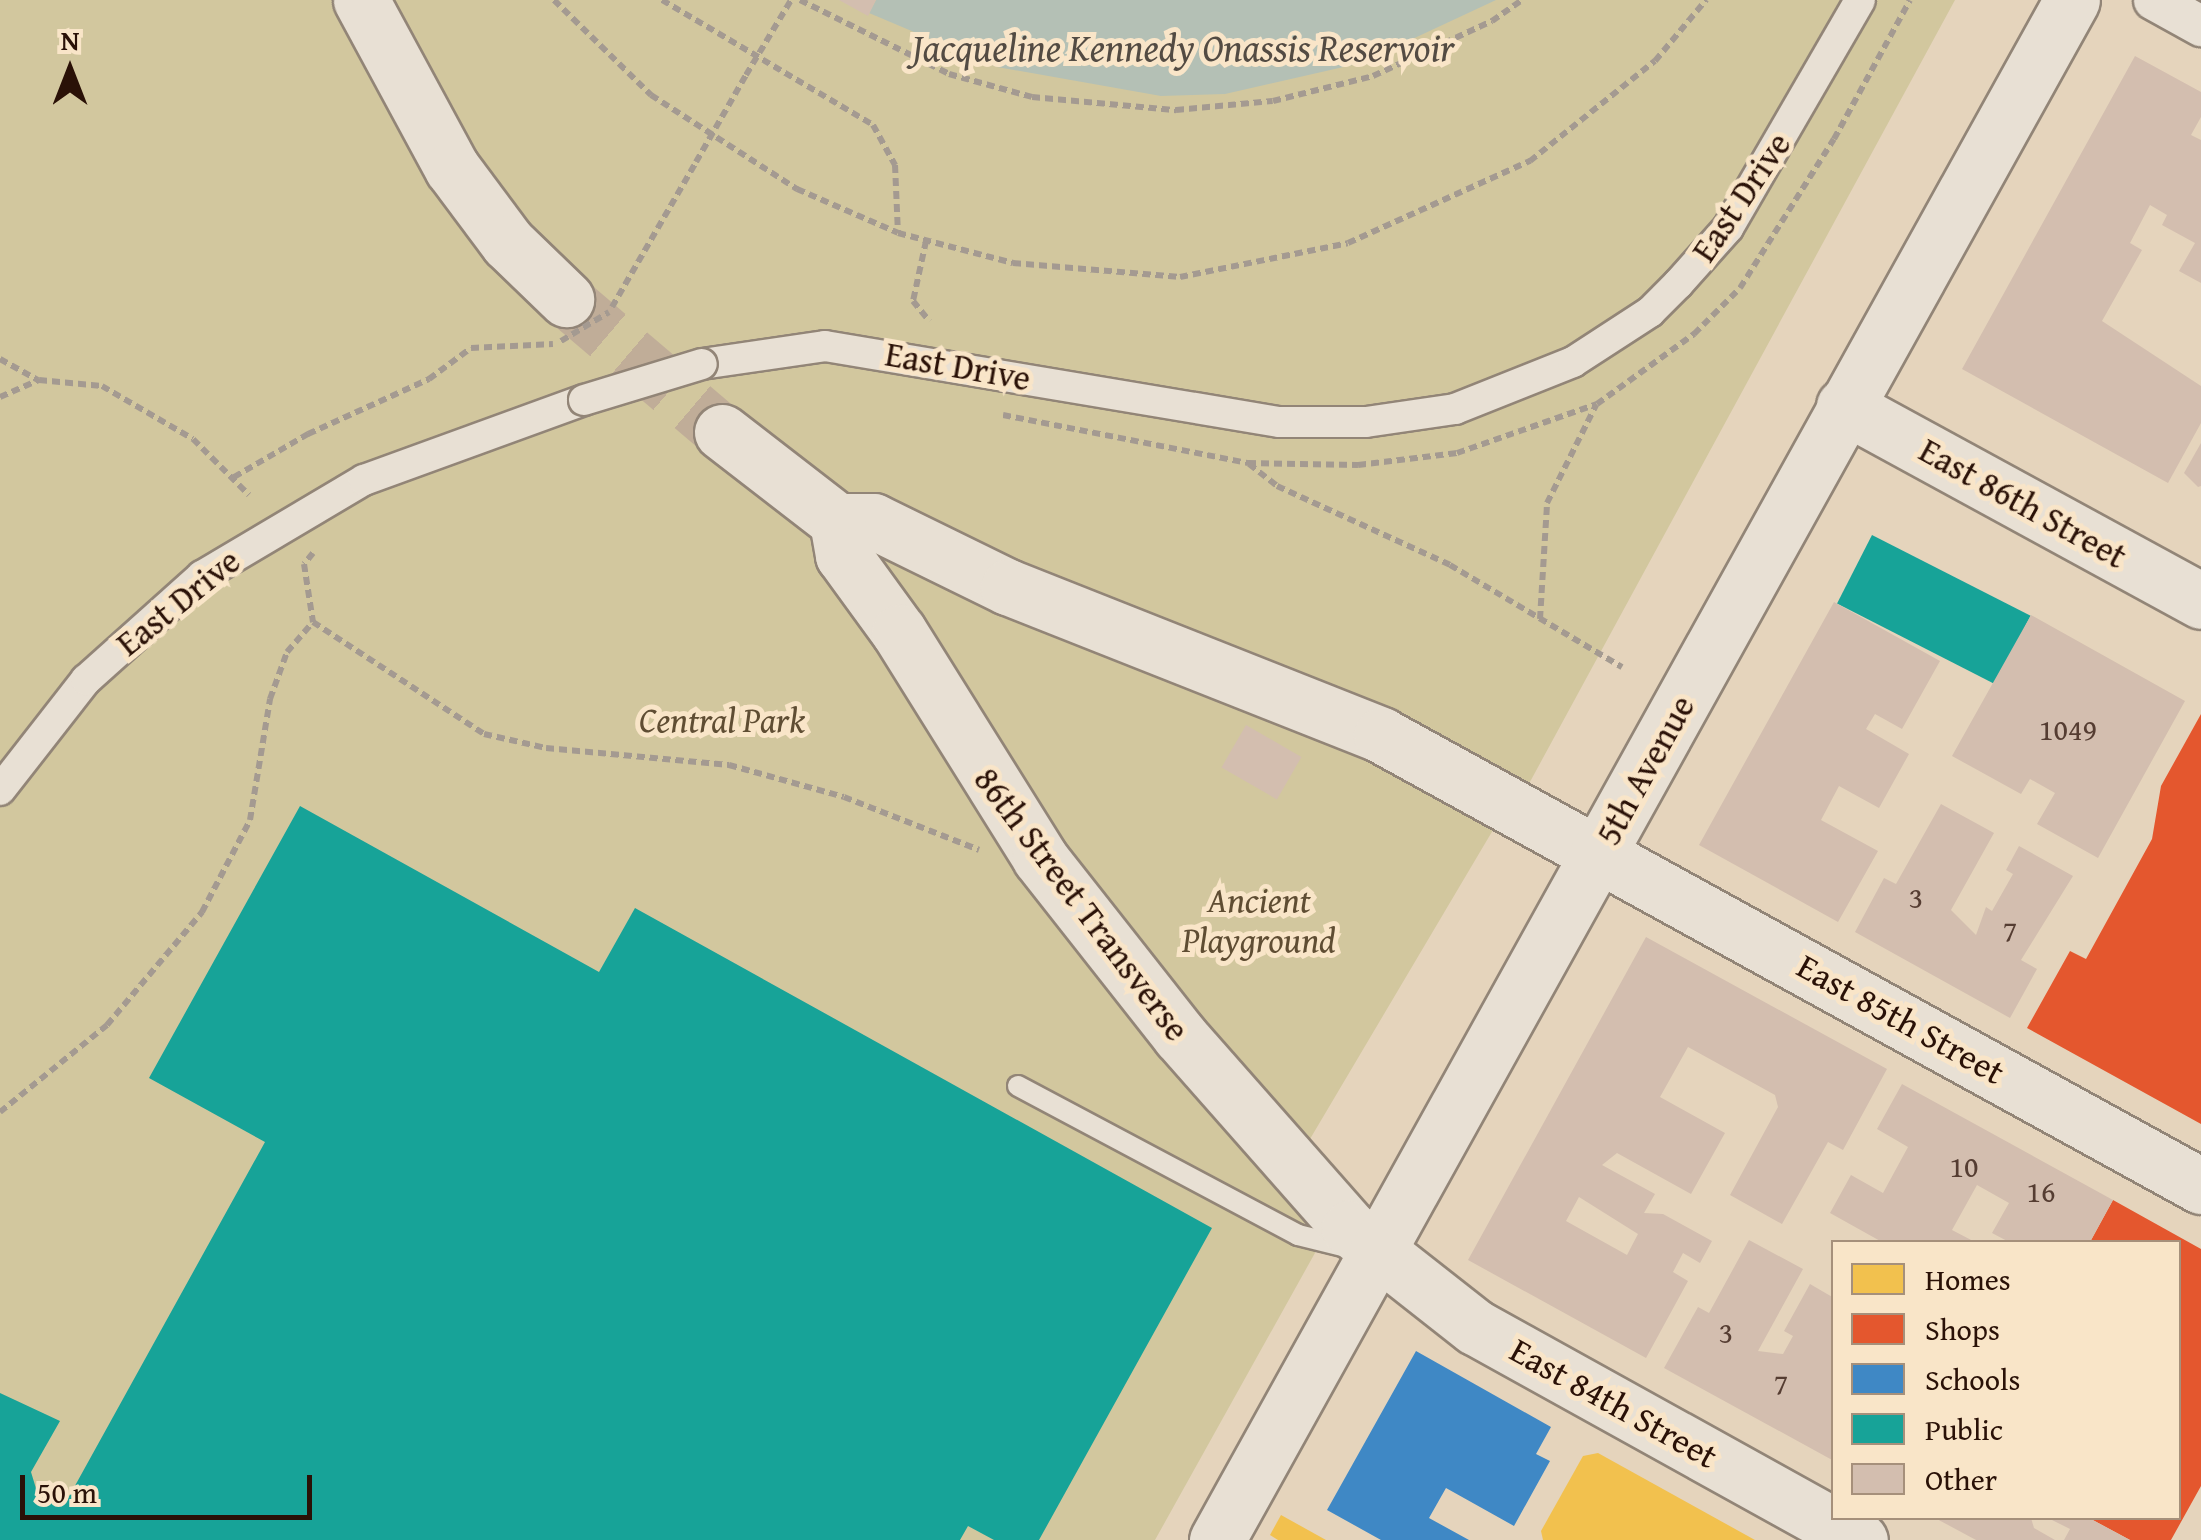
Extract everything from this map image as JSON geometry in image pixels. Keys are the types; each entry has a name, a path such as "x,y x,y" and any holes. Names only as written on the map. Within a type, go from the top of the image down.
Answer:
{"main road":[{"path":"361,0 452,168 508,242 579,317"},
{"name":"5th Avenue","path":"1217,1540 2072,0"},
{"name":"East 86th Street","path":"1844,406 2201,601"},
{"path":"722,432 838,522 873,522 1008,587 1325,710 1600,852"},
{"name":"86th Street Transverse","path":"838,522 843,555 899,632 1040,858 1180,1036 1375,1254"},
{"name":"East 85th Street","path":"1600,852 2201,1186"},
{"name":"East 84th Street","path":"1375,1254 1476,1327 1860,1540"}],"street":[{"name":"East Drive","path":"0,790 86,680 162,606 216,567 364,480 584,400 702,364 825,346 1279,422 1366,422 1455,410 1573,362 1650,312 1728,228 1860,0"},
{"path":"2154,0 2201,26"}],"lane":[{"path":"1018,1086 1298,1235 1375,1254"}],"path":[{"path":"554,0 651,95 797,188 898,233 1013,263 1180,277 1348,243 1530,161 1655,62 1706,0"},
{"path":"662,0 873,125 896,165 898,233"},
{"path":"234,477 429,379 472,348 579,317 696,162 791,0"},
{"path":"800,0 950,74 1032,97 1176,110 1273,101 1373,76 1492,21 1522,0"},
{"path":"990,412 1248,464 1424,460 1597,404 1694,334 1740,288 1834,139 1910,0"},
{"path":"926,241 913,301 928,321"},
{"path":"0,359 38,380 102,386 131,398 234,477 248,496"},
{"path":"0,398 38,380"},
{"path":"1540,618 1547,503 1597,404"},
{"path":"1248,464 1277,486 1415,547 1622,667"},
{"path":"304,564 314,622 484,734 546,748 730,764 844,797 984,853"},
{"path":"0,1112 108,1025 202,912 250,820 270,699 287,652 314,622"}],"green space":[{"name":"Central Park","path":"0,0 1955,0 1531,780 1493,830 1281,1188 1325,1235 1155,1540 0,1540"}],"water":[{"name":"Jacqueline Kennedy Onassis Reservoir","path":"876,0 1496,0 1361,63 1225,94 1161,96 997,67 869,13"}],"building: Homes":[{"path":"1598,1453 1755,1540 1543,1540 1541,1531 1583,1456"},
{"path":"1281,1515 1326,1540 1278,1540 1270,1535"}],"building: Shops":[{"path":"2201,714 2201,1124 2027,1028 2070,951 2086,959 2152,839 2161,786"},
{"path":"2113,1200 2201,1249 2201,1486 2171,1540 2130,1540 2093,1520 2181,1520 2181,1240 2091,1240"}],"building: Schools":[{"path":"1416,1351 1551,1427 1536,1454 1550,1461 1514,1526 1446,1488 1429,1518 1469,1540 1381,1540 1327,1510"}],"building: Public":[{"path":"1872,535 2031,616 1996,684 1837,604"},
{"path":"300,806 599,972 635,908 1212,1228 1039,1540 994,1540 968,1526 960,1540 0,1540 0,1393 60,1421 31,1472 38,1495 57,1505 66,1502 265,1142 149,1078"}],"building: Other":[{"path":"839,0 876,0 868,16"},
{"path":"2135,56 2201,92 2201,117 2191,135 2201,140 2201,283 2179,271 2195,243 2162,225 2167,215 2150,205 2130,243 2142,250 2102,321 2201,386 2201,423 2168,483 1962,369"},
{"path":"2201,443 2201,486 2198,487 2184,473"},
{"path":"1834,602 1940,661 1902,729 1875,714 1866,729 1909,754 1879,808 1839,786 1821,820 1878,851 1838,922 1699,845"},
{"path":"2031,615 2185,701 2098,858 2037,824 2055,793 2030,779 2021,794 1952,756"},
{"path":"1246,725 1301,757 1277,799 1222,767"},
{"path":"1941,804 1994,833 1951,910 1976,935 1986,907 1992,911 2013,874 2006,870 2019,846 2073,876 2021,960 2037,969 2010,1018 1855,932 1884,878 1896,884"},
{"path":"1646,937 1887,1069 1843,1150 1828,1142 1782,1224 1730,1195 1778,1107 1775,1095 1688,1047 1660,1097 1725,1133 1691,1194 1617,1153 1602,1165 1655,1194 1644,1213 1663,1214 1712,1241 1700,1263 1683,1253 1673,1272 1688,1281 1646,1358 1468,1260","holes":["1579,1197 1638,1234 1627,1255 1566,1221"]},
{"path":"1902,1084 2113,1200 2091,1240 2005,1240 1992,1233 2009,1203 1977,1185 1952,1230 1971,1240 1878,1240 1830,1213 1851,1175 1883,1193 1908,1147 1877,1129"},
{"path":"1749,1240 1803,1269 1758,1351 1783,1354 1793,1336 1784,1331 1810,1284 1831,1296 1831,1459 1664,1368 1698,1307 1709,1313"},
{"path":"1939,1520 2032,1520 2034,1528 2055,1540 1976,1540"},
{"path":"2052,1520 2093,1520 2130,1540 2064,1540 2070,1529"}],"tunnel":[{"path":"566,299 722,432"}],"park label":[{"name":"Ancient Playground","path":"1259,920"}]}
